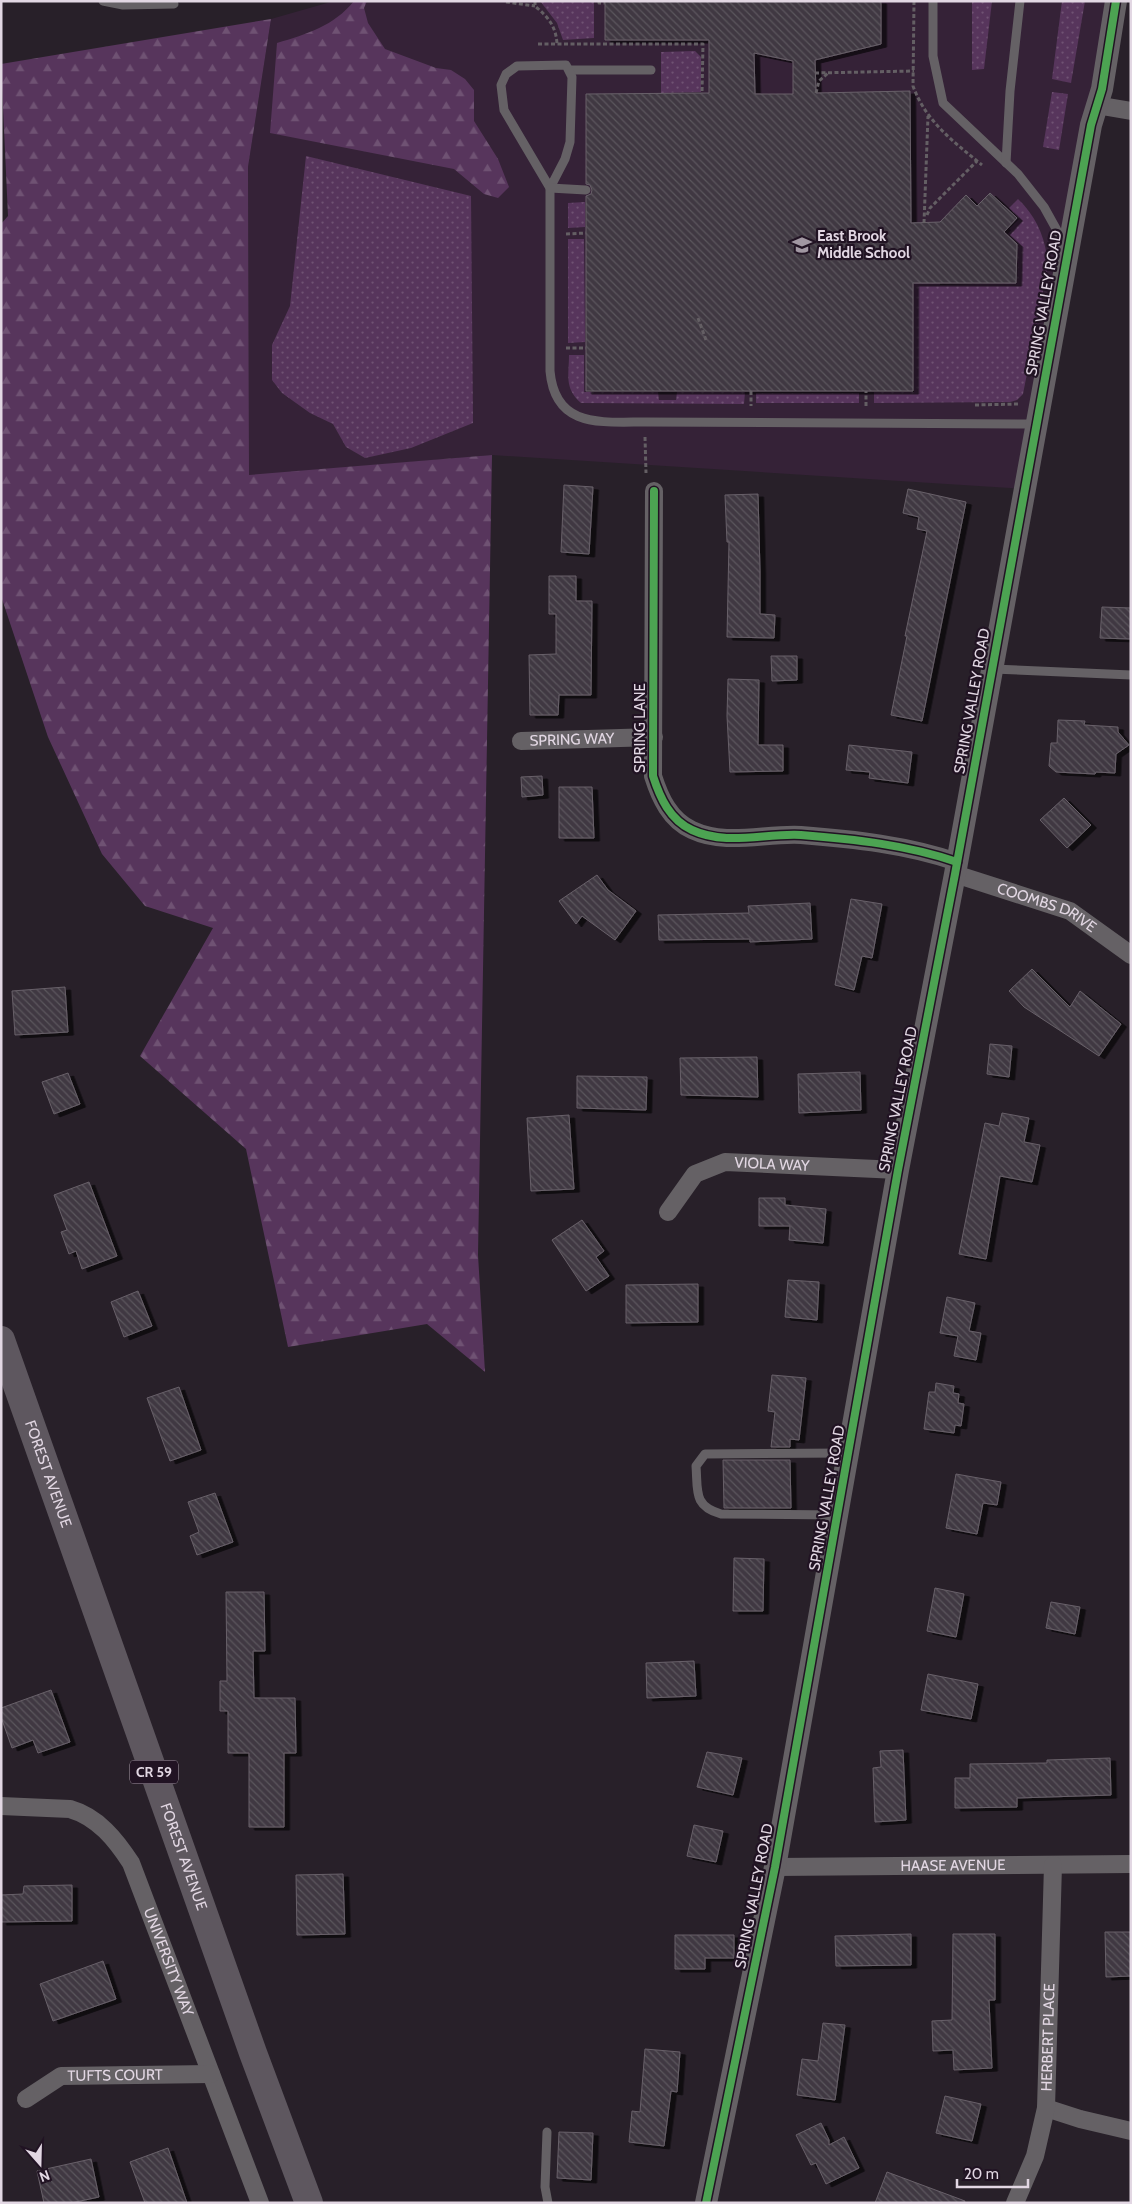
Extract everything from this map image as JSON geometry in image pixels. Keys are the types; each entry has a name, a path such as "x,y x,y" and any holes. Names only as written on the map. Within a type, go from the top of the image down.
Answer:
{"main road":[{"name":"FOREST AVENUE","path":"1,1340 246,2034 309,2203"}],"street":[{"name":"SPRING VALLEY ROAD","path":"706,2203 775,1867 898,1170 956,868 1091,125 1102,88 1116,1"},
{"path":"1096,105 1131,111"},
{"name":"SPRING LANE","path":"654,491 653,776 660,798 673,816 690,829 706,836 725,838 799,835 879,844 927,852 956,868"},
{"name":"SPRING WAY","path":"520,741 654,737"},
{"name":"COOMBS DRIVE","path":"956,868 1070,911 1131,955"},
{"name":"VIOLA WAY","path":"668,1212 695,1174 725,1162 898,1170"},
{"name":"UNIVERSITY WAY","path":"1,1806 70,1809 77,1811 97,1823 117,1842 131,1863 260,2203"},
{"name":"HAASE AVENUE","path":"775,1867 1131,1864"},
{"name":"HERBERT PLACE","path":"1015,2203 1035,2156 1046,2108 1052,1866"},
{"name":"TUFTS COURT","path":"26,2099 61,2076 211,2074"},
{"path":"1046,2108 1080,2119 1131,2131"}],"lane":[{"path":"103,1 123,5 174,4"},
{"path":"933,1 933,56 943,103 1018,174 1044,207 1068,252"},
{"path":"1006,163 1010,91 1020,1"},
{"path":"550,188 504,110 501,85 506,74 517,66 566,65 572,76 570,142 565,158 550,188 552,388 559,403 584,420 1036,424"},
{"path":"570,70 651,70"},
{"path":"550,188 586,190"},
{"path":"992,669 1131,675"},
{"path":"838,1515 721,1514 712,1512 701,1504 698,1497 696,1466 705,1454 849,1453"},
{"path":"547,2132 545,2187 548,2203"}],"path":[{"path":"599,1 599,3 605,3"},
{"path":"914,1 913,86 928,115 944,134 984,167"},
{"path":"506,2 535,4 553,25 557,44"},
{"path":"538,44 703,44 702,93"},
{"path":"815,72 914,71"},
{"path":"816,93 819,81 829,73"},
{"path":"928,115 925,221 930,208 977,161"},
{"path":"564,189 565,243"},
{"path":"565,234 586,233"},
{"path":"698,318 706,340"},
{"path":"566,339 566,357"},
{"path":"566,348 586,348"},
{"path":"751,391 751,406"},
{"path":"866,391 866,406"},
{"path":"970,405 1017,404 1023,401"},
{"path":"741,406 760,406"},
{"path":"856,406 875,406"},
{"path":"645,422 646,479 654,491"}],"shaded area":[{"path":"334,1 1116,1 1025,489 492,455 249,476 248,167 271,19"}],"green space":[{"path":"354,1 367,1 364,8 368,23 385,49 436,68 451,70 465,79 474,90 474,121 498,159 509,187 498,198 484,194 454,169 270,133 277,43 329,23"},
{"path":"540,1 594,1 594,38 563,40 557,23"},
{"path":"972,1 992,1 984,69 972,70"},
{"path":"1062,1 1085,1 1071,83 1052,79"},
{"path":"271,19 248,167 249,475 492,455 478,1255 485,1372 427,1324 288,1347 246,1149 140,1056 213,928 145,906 102,854 48,737 1,596 1,224 8,216 1,64"},
{"path":"695,51 701,57 701,92 661,93 661,52"},
{"path":"1052,92 1068,94 1059,150 1043,147"},
{"path":"306,156 471,196 473,423 411,448 365,458 346,447 333,424 310,413 282,393 272,380 272,345 290,306"},
{"path":"1018,199 1030,213 1039,229 1043,238 1048,266 1023,394 1017,400 1010,402 874,403 874,392 914,392 914,268 940,268 940,285 1017,283 1018,244 1008,234 1011,230 1009,229 1019,219 1009,208"},
{"path":"585,202 585,227 568,228 568,203"},
{"path":"568,239 584,239 585,342 568,343"},
{"path":"569,355 584,355 584,392 658,392 659,400 676,400 677,392 745,392 744,404 581,403 572,392 570,386 568,375"},
{"path":"756,393 859,393 859,403 756,403"}],"building":[{"path":"605,1 881,1 881,44 815,60 816,93 910,91 911,223 940,222 966,195 977,206 990,193 1017,218 1004,232 1017,244 1016,283 913,283 913,391 586,391 586,196 591,194 592,190 590,185 586,184 586,94 709,93 709,40 605,40","holes":["754,53 793,61 793,94 755,94"]},
{"path":"564,485 593,487 589,554 561,552"},
{"path":"908,489 966,502 922,721 891,715 927,531 917,529 919,517 903,513"},
{"path":"758,494 760,614 775,615 774,638 727,637 729,542 727,542 725,495"},
{"path":"549,576 576,576 576,601 592,601 591,695 559,695 558,715 530,715 529,655 556,654 556,614 549,614"},
{"path":"1102,607 1131,608 1131,639 1100,638"},
{"path":"771,656 797,656 797,680 772,681"},
{"path":"728,679 759,680 758,745 783,745 783,771 730,772 727,716"},
{"path":"1058,720 1085,721 1084,725 1118,727 1118,732 1129,745 1116,754 1115,773 1056,772 1049,766 1051,743 1057,743"},
{"path":"849,745 912,752 908,783 869,778 870,772 846,770"},
{"path":"542,776 543,795 522,797 521,777"},
{"path":"559,787 592,787 594,838 559,838"},
{"path":"1064,798 1091,825 1067,848 1040,820"},
{"path":"597,875 608,890 636,911 615,940 582,916 576,924 559,901"},
{"path":"851,899 882,904 872,958 862,956 854,990 835,985"},
{"path":"810,903 812,939 750,942 750,939 659,940 658,915 749,913 748,906"},
{"path":"1032,969 1070,1007 1080,991 1121,1024 1099,1056 1024,1007 1009,991"},
{"path":"65,987 68,1032 15,1035 12,991"},
{"path":"990,1044 1012,1046 1009,1077 987,1074"},
{"path":"757,1057 758,1097 681,1095 680,1058"},
{"path":"860,1072 861,1110 799,1113 798,1074"},
{"path":"68,1073 80,1104 54,1114 42,1082"},
{"path":"577,1076 647,1077 646,1110 577,1108"},
{"path":"1002,1113 1029,1118 1024,1142 1040,1145 1032,1182 1000,1176 986,1259 959,1254 985,1123 999,1126"},
{"path":"569,1115 574,1189 531,1191 527,1118"},
{"path":"89,1182 117,1256 82,1269 76,1251 69,1254 61,1232 67,1230 54,1195"},
{"path":"759,1198 785,1198 785,1205 826,1209 823,1243 789,1240 790,1226 759,1226"},
{"path":"582,1220 604,1251 596,1257 609,1276 586,1291 552,1240"},
{"path":"788,1280 819,1282 817,1320 785,1317"},
{"path":"698,1284 698,1322 626,1323 626,1285"},
{"path":"138,1291 152,1326 124,1337 111,1302"},
{"path":"947,1297 975,1303 969,1331 981,1333 976,1360 954,1356 958,1336 940,1333"},
{"path":"772,1375 806,1378 799,1440 790,1439 790,1447 771,1447 775,1412 768,1411"},
{"path":"936,1383 954,1386 953,1393 959,1394 958,1403 964,1404 961,1426 955,1425 954,1433 924,1429 929,1392 935,1392"},
{"path":"179,1387 201,1450 170,1461 147,1398"},
{"path":"723,1460 790,1460 791,1508 724,1508"},
{"path":"956,1474 1001,1482 997,1505 983,1503 977,1534 946,1528"},
{"path":"215,1493 233,1542 197,1555 190,1536 199,1532 188,1502"},
{"path":"734,1558 764,1559 763,1611 733,1611"},
{"path":"935,1588 964,1594 956,1637 927,1631"},
{"path":"226,1592 264,1592 265,1651 253,1651 254,1698 295,1698 296,1753 284,1753 284,1827 249,1827 249,1753 228,1753 228,1711 220,1711 220,1681 227,1681"},
{"path":"1051,1602 1080,1607 1075,1634 1046,1628"},
{"path":"694,1661 696,1696 647,1698 646,1663"},
{"path":"928,1674 978,1684 971,1719 921,1710"},
{"path":"51,1690 70,1742 38,1753 33,1740 12,1748 1,1717 1,1708"},
{"path":"903,1750 906,1820 875,1822 873,1768 881,1767 880,1751"},
{"path":"707,1752 742,1758 733,1795 697,1787"},
{"path":"1110,1758 1111,1795 1017,1798 1017,1807 955,1808 955,1778 970,1778 970,1764 1047,1763 1047,1760"},
{"path":"694,1825 723,1831 716,1862 687,1856"},
{"path":"343,1874 345,1934 297,1935 296,1875"},
{"path":"72,1885 72,1921 1,1922 1,1895 23,1894 24,1886"},
{"path":"1105,1932 1131,1932 1131,1976 1106,1977"},
{"path":"911,1934 911,1965 836,1966 835,1936"},
{"path":"953,1934 995,1934 995,2000 989,2000 992,2068 954,2070 953,2050 933,2051 932,2021 952,2020"},
{"path":"675,1935 734,1935 734,1958 705,1958 705,1969 675,1969"},
{"path":"103,1961 116,1999 53,2021 40,1984"},
{"path":"823,2023 845,2025 835,2100 797,2095 802,2059 818,2061"},
{"path":"645,2049 680,2052 677,2092 671,2091 664,2146 629,2142 632,2111 640,2112"},
{"path":"945,2096 981,2104 972,2141 936,2133"},
{"path":"821,2123 829,2140 829,2145 844,2137 859,2168 826,2184 816,2163 811,2165 796,2135"},
{"path":"559,2132 593,2133 591,2180 557,2178"},
{"path":"168,2148 187,2203 145,2203 130,2162"},
{"path":"91,2159 99,2197 71,2203 44,2203 37,2171"},
{"path":"887,2172 965,2201 964,2203 875,2203"}],"cycle path":[{"path":"706,2203 775,1867 898,1170 955,874 1091,125 1102,89 1116,1"},
{"path":"654,491 653,776 667,808 684,826 705,835 732,838 801,835 840,839 900,847 957,862"}],"place":[{"name":"East Brook Middle School","path":"802,245"}]}
